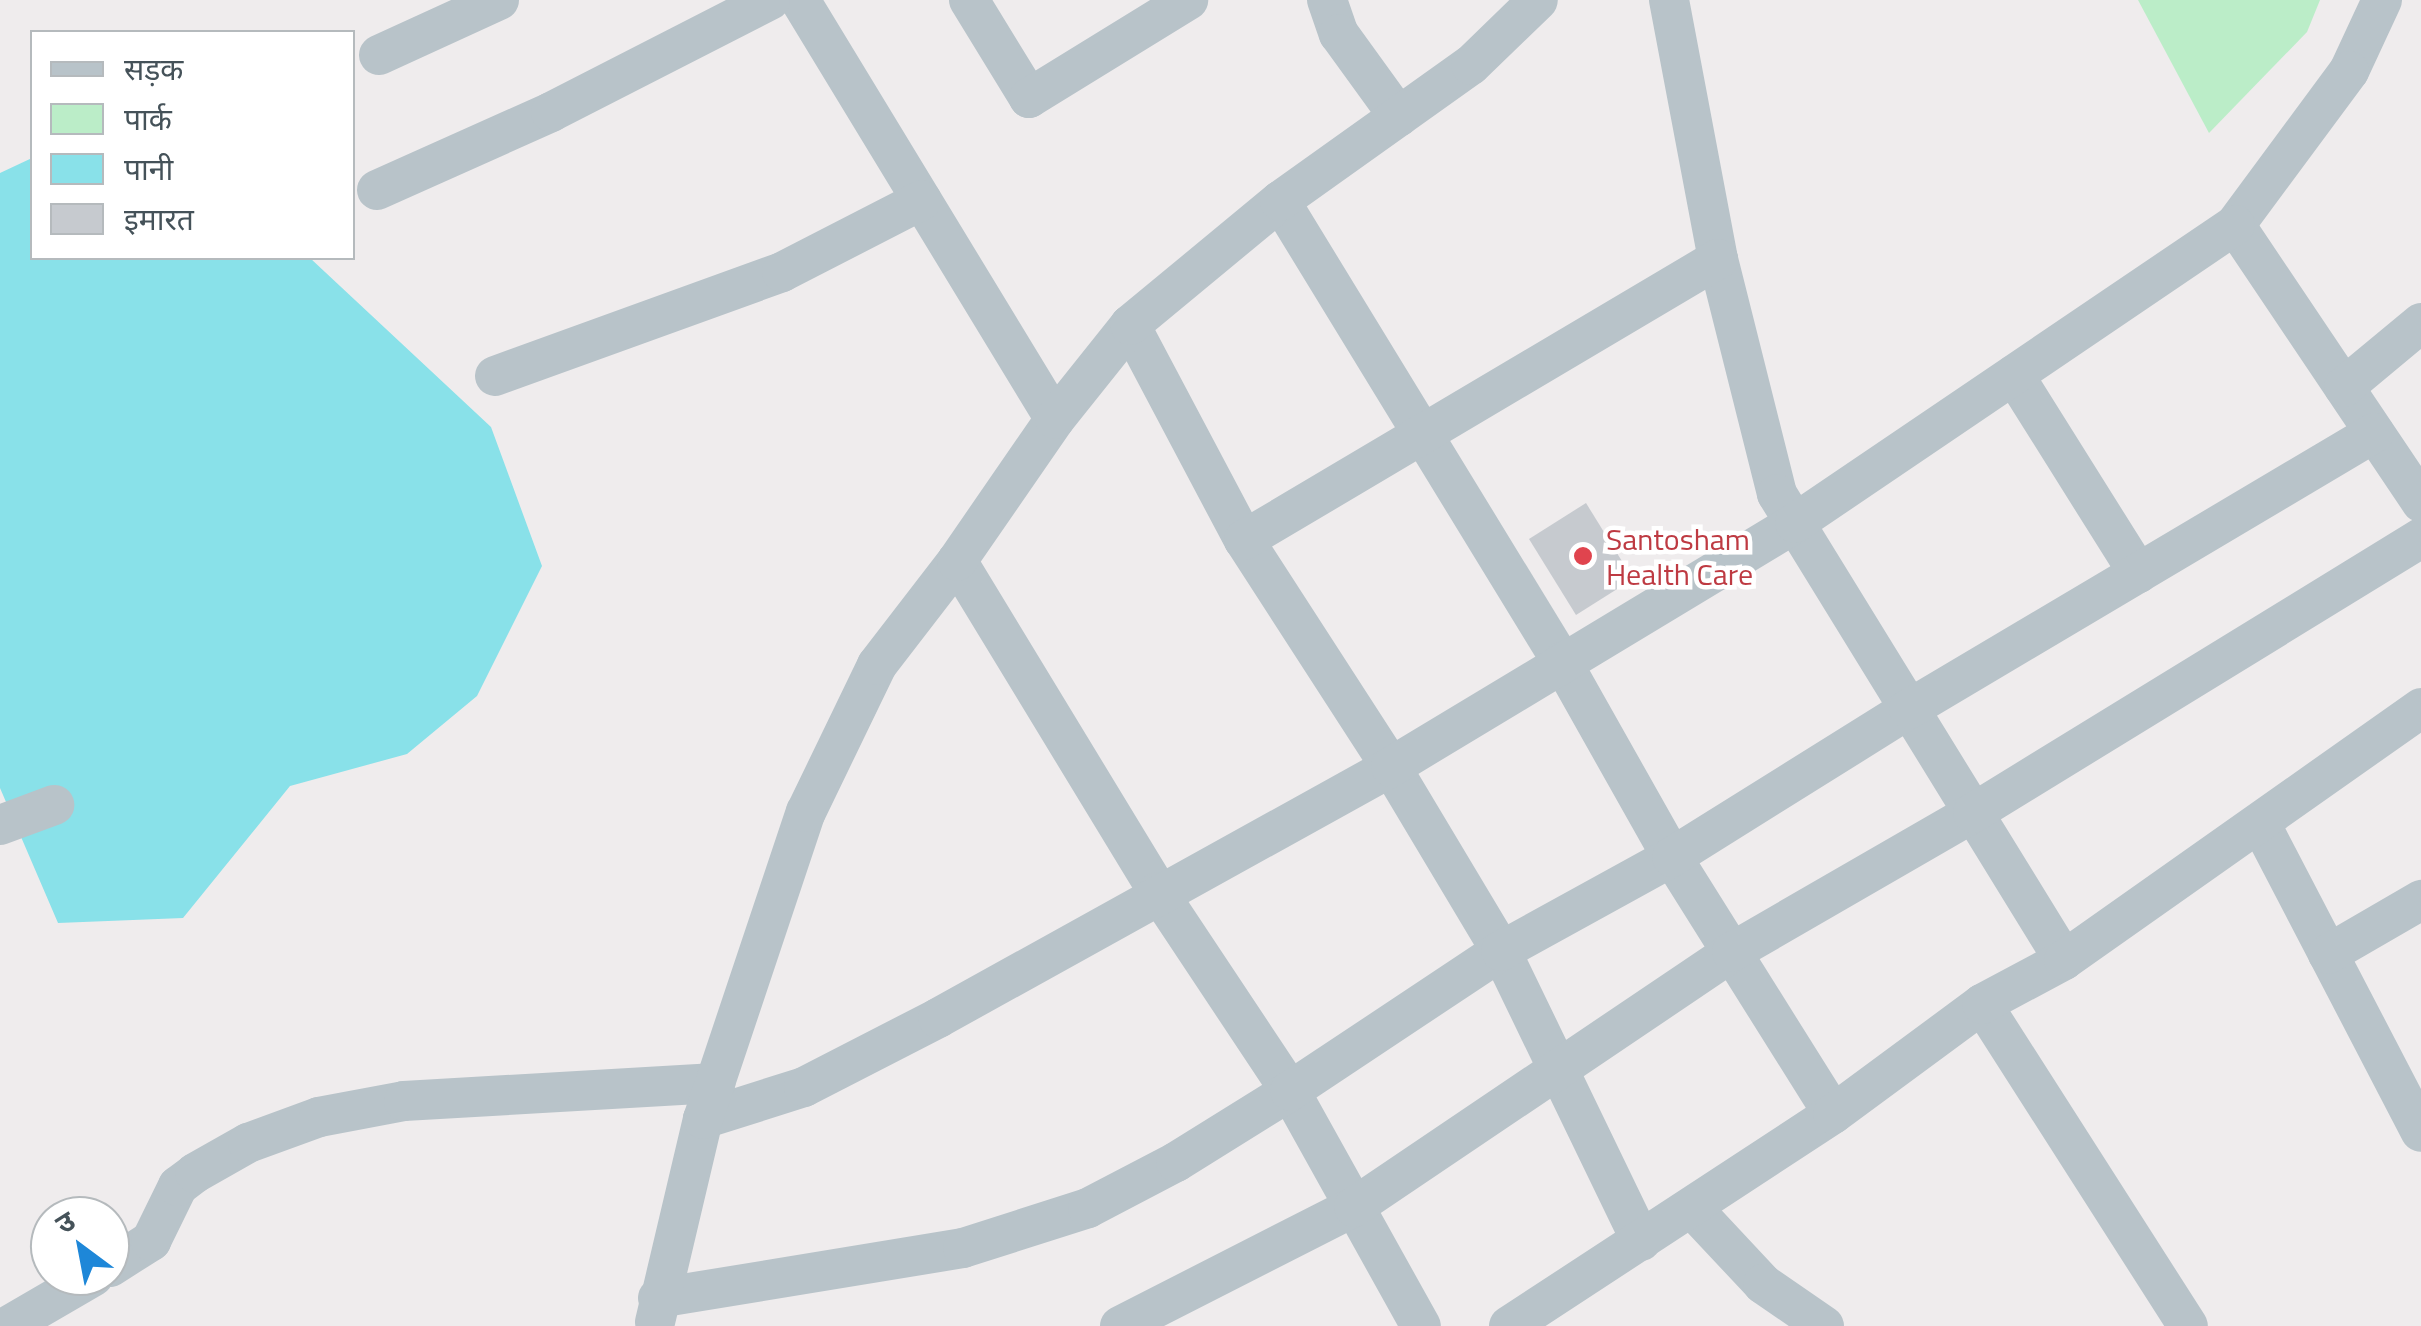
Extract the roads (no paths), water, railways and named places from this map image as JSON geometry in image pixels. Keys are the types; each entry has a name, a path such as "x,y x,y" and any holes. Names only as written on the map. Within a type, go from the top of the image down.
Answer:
{"street":[{"path":"379,54 499,0"},
{"path":"377,190 568,104 770,0"},
{"path":"800,0 1055,420"},
{"path":"969,0 1029,98 1188,0"},
{"path":"1327,0 1339,34 1399,118"},
{"path":"1538,0 1471,65 1280,201 1130,324 1055,420 958,562 877,665 806,812 709,1101 656,1312 963,1248 1088,1208 1176,1162 1501,951 1672,856 2138,573 2396,444"},
{"path":"1669,0 1718,258 1777,494 2064,960"},
{"path":"130,1254 151,1241 178,1186 195,1172 248,1143 320,1117 404,1100 709,1101 804,1087 938,1018 1158,892 1390,767 1795,523 2235,225 2349,71 2382,0"},
{"path":"495,376 782,272 922,200"},
{"path":"1280,201 1562,662 1672,856 1833,1114"},
{"path":"2235,225 2344,388 2396,444 2421,502"},
{"path":"1244,540 1718,258"},
{"path":"2344,388 2421,323"},
{"path":"1130,324 1244,540 1390,767 1501,951 1642,1241"},
{"path":"2014,374 2138,573"},
{"path":"1120,1326 1354,1207 1556,1067 1732,952 1973,813 2421,538"},
{"path":"958,562 1158,892 1290,1091 1421,1326"},
{"path":"1511,1325 1833,1114 1982,1004 2064,960 2421,708"},
{"path":"0,825 54,805"},
{"path":"2260,824 2421,1132"},
{"path":"2328,954 2421,900"},
{"path":"1982,1004 2188,1326"},
{"path":"1692,1208 1763,1284 1806,1322"},
{"path":"8,1326 60,1296"}],"water":[{"path":"30,159 30,260 312,260 491,427 542,566 477,696 407,754 290,786 183,918 58,923 0,788 0,173"}],"place":[{"name":"Santosham Health Care","path":"1583,556"}]}
